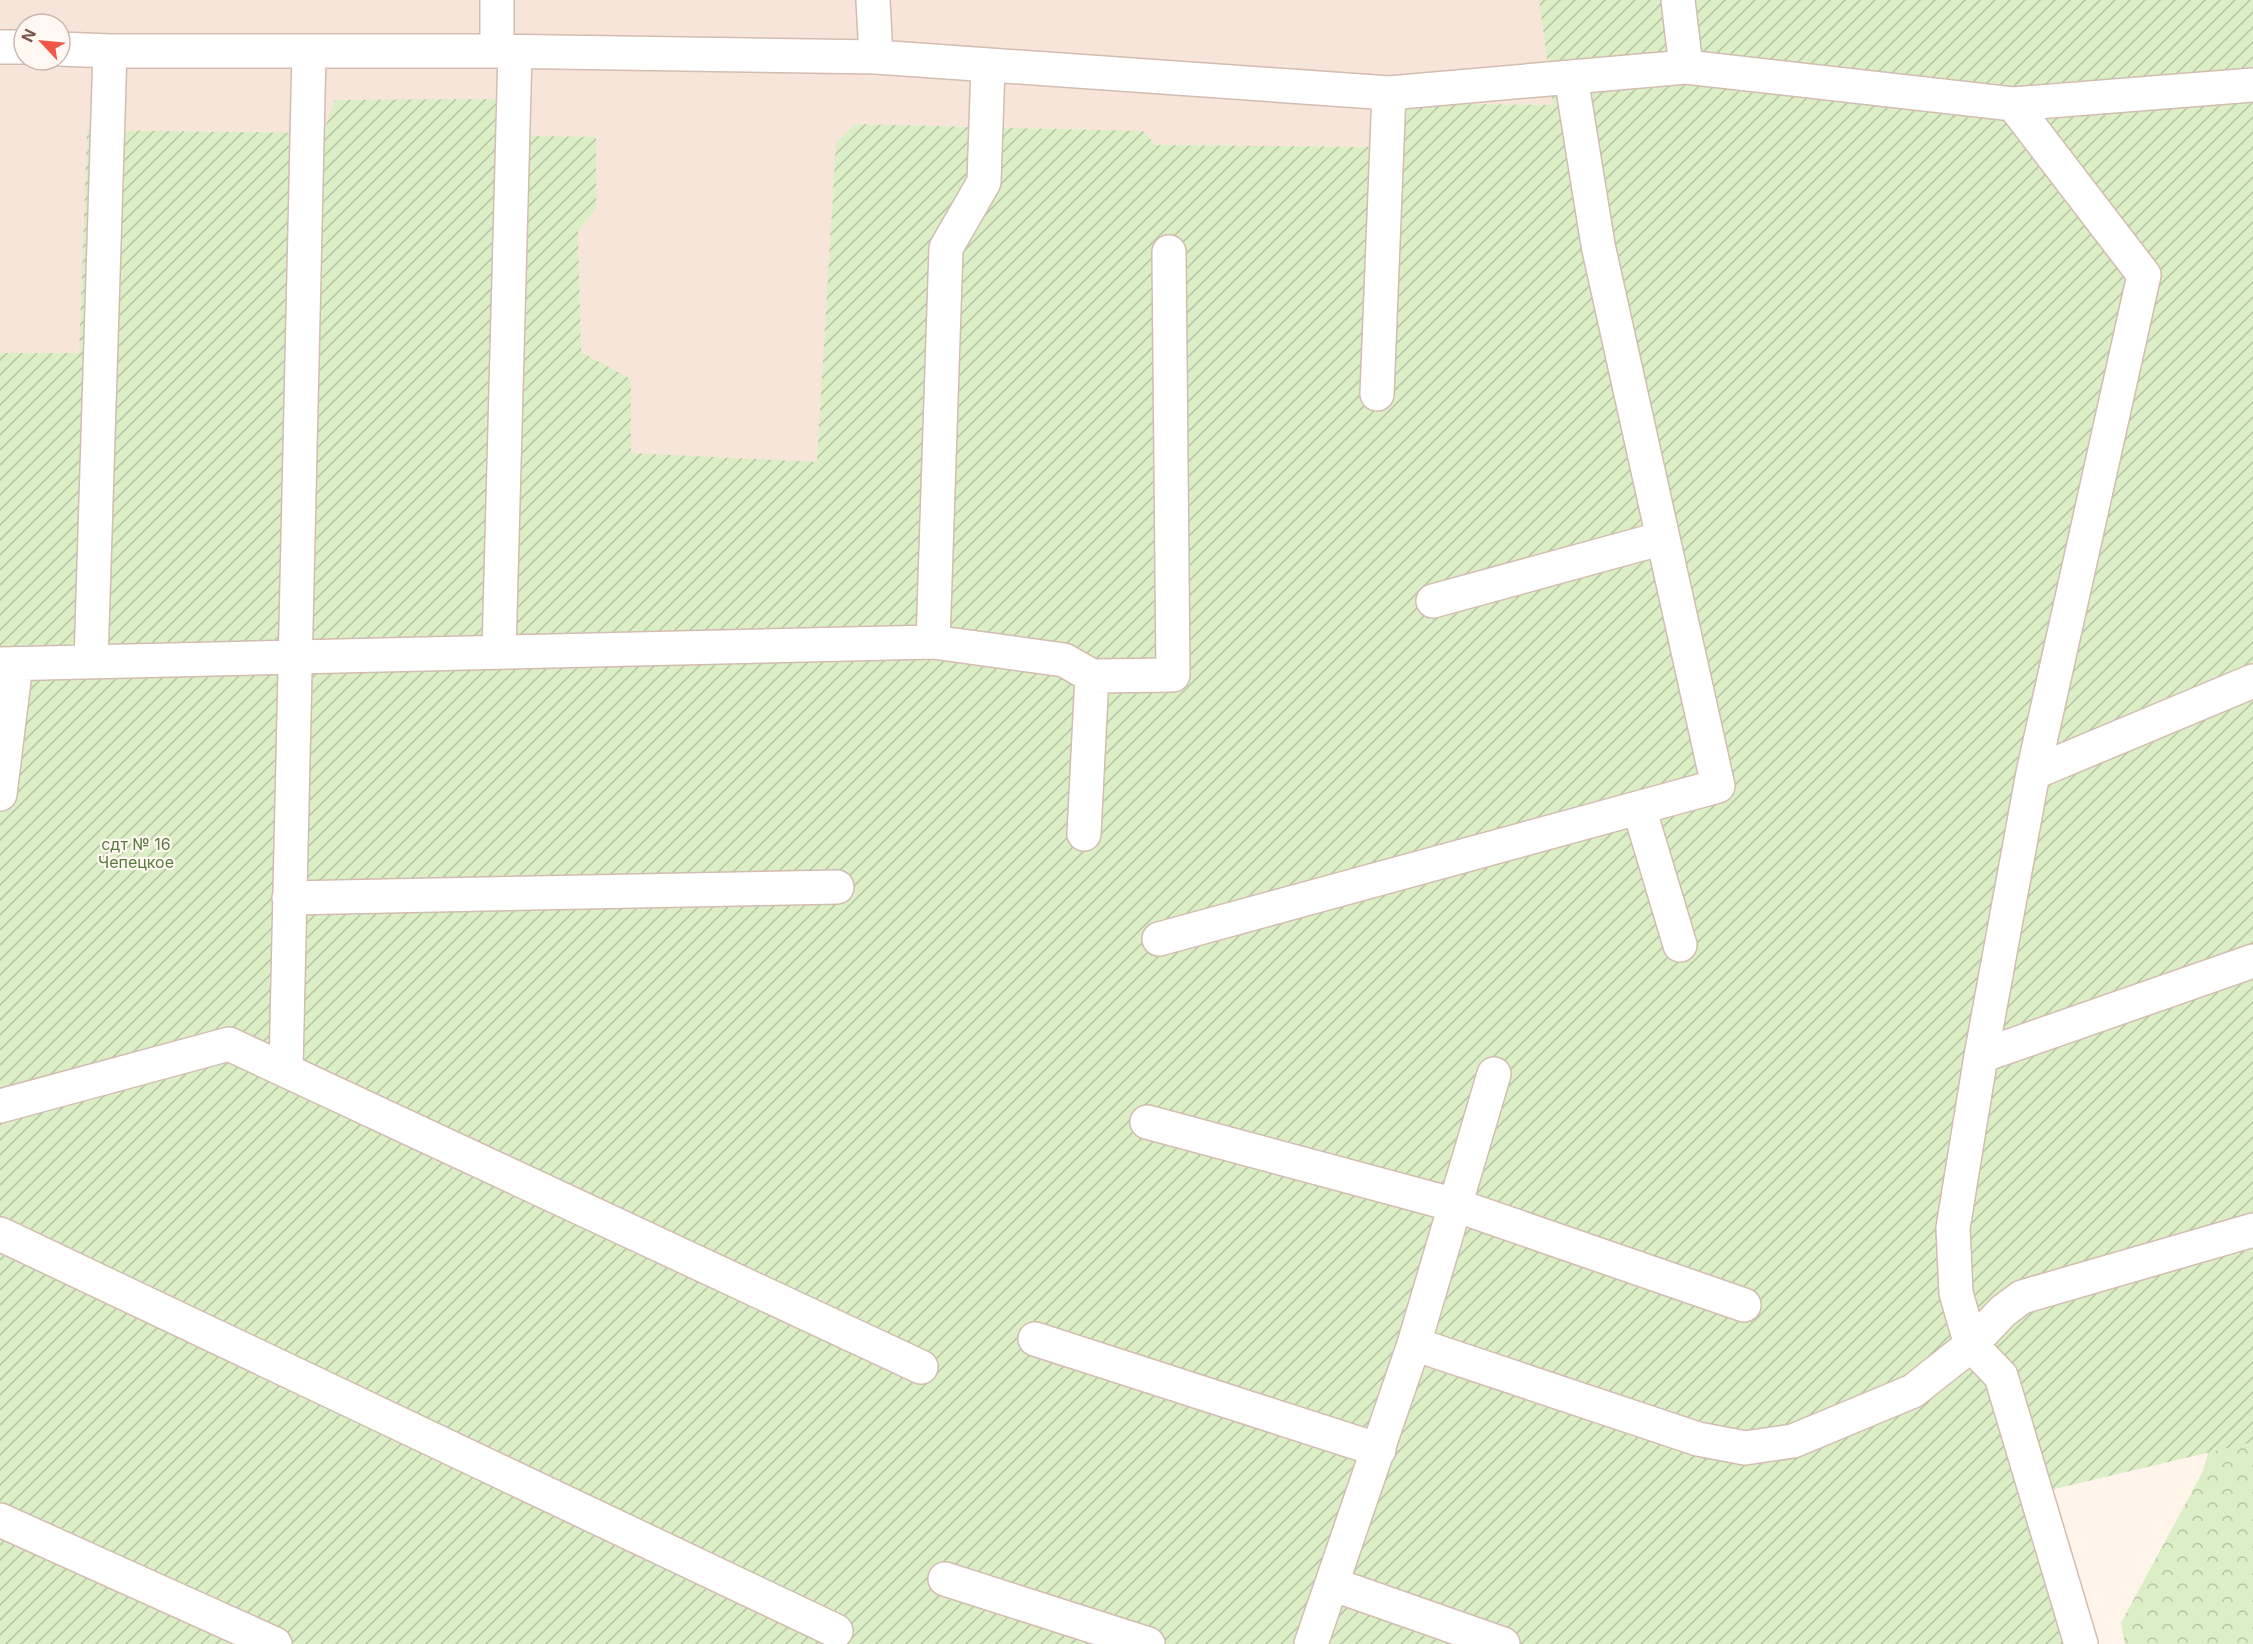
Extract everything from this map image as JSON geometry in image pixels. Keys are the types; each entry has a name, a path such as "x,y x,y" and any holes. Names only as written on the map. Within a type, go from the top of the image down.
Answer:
{"lane":[{"path":"497,0 506,52 500,652"},
{"path":"873,0 876,57"},
{"path":"1678,0 1686,67"},
{"path":"72,49 876,57 1389,93 1686,67 2013,104 2253,86"},
{"path":"91,662 110,51"},
{"path":"286,1069 309,51"},
{"path":"933,642 946,248 984,182 988,65"},
{"path":"1160,939 1718,786 1598,245 1571,77"},
{"path":"1377,394 1389,93"},
{"path":"2013,104 2144,275 2033,773 1981,1056 1953,1227 1956,1293 1971,1345 2001,1376 2081,1644"},
{"path":"0,794 8,664 933,642 1064,660 1092,676 1173,675 1169,252"},
{"path":"1433,601 1663,538"},
{"path":"1084,834 1092,676"},
{"path":"2033,773 2253,681"},
{"path":"1639,808 1680,945"},
{"path":"289,898 837,887"},
{"path":"1981,1056 2253,961"},
{"path":"0,1106 229,1044 921,1367"},
{"path":"1311,1644 1414,1344 1494,1074"},
{"path":"1147,1122 1455,1205 1744,1305"},
{"path":"1414,1344 1698,1439 1745,1448 1793,1441 1913,1391 1971,1345 2003,1311 2022,1297 2253,1230"},
{"path":"0,1234 836,1631"},
{"path":"1035,1339 1379,1450"},
{"path":"0,1520 275,1644"},
{"path":"945,1578 1148,1644"},
{"path":"1332,1584 1503,1644"}],"shaded area":[{"path":"0,0 1539,0 1553,105 1389,103 1385,147 1156,145 1143,131 856,124 836,142 818,462 631,466 630,379 581,352 578,231 596,209 527,136 87,130 79,353 0,353"}],"green space":[{"name":"сдт № 16 Чепецкое","path":"1539,0 2253,0 2253,1442 2046,1491 2086,1644 0,1644 0,353 79,353 87,130 323,133 335,100 496,99 527,136 596,137 596,209 578,231 581,352 631,379 631,453 817,462 836,142 856,124 1143,131 1156,145 1385,147 1388,103 1553,105"},
{"path":"2253,1315 2253,1644 2125,1644 2121,1623 2202,1473"}]}
